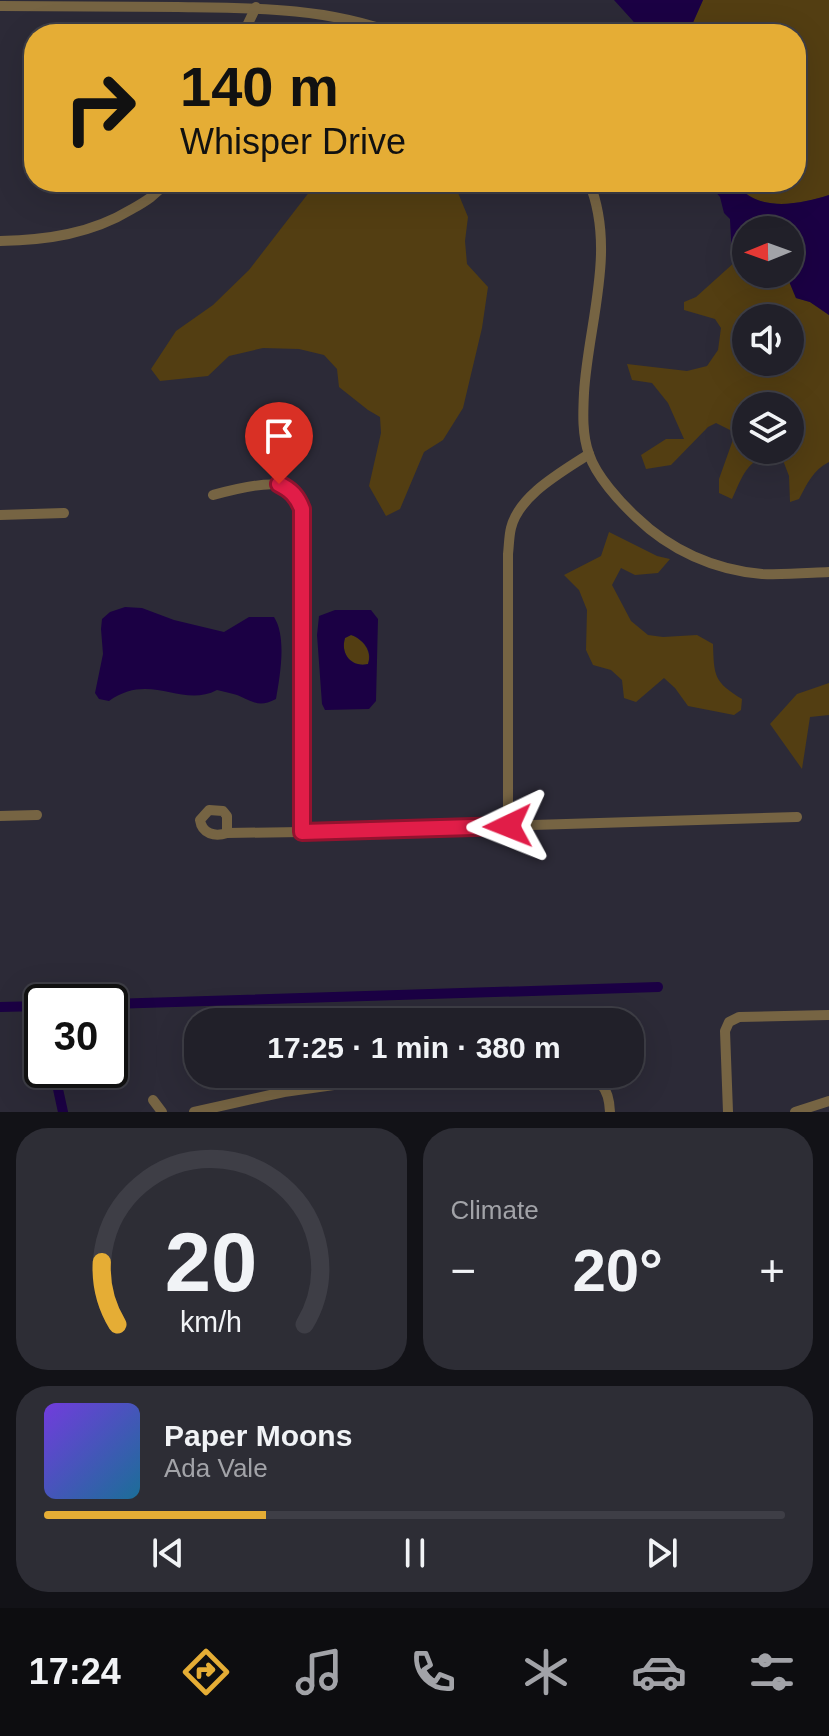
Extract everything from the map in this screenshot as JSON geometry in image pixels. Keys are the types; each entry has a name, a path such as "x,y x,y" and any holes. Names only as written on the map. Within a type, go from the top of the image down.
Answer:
{"street":[{"path":"0,6 256,7 319,14 363,24"},
{"path":"248,24 256,7"},
{"path":"0,241 56,237 92,229 126,213 158,192"},
{"path":"593,192 601,231 601,265 583,418 589,454 604,481 646,527 679,551 717,566 761,574 829,572"},
{"path":"508,826 508,567 511,526 524,504 547,482 589,454"},
{"path":"213,495 279,484 298,499 302,509 302,832"},
{"path":"0,515 64,513"},
{"path":"0,816 37,815"},
{"path":"227,833 797,817"},
{"path":"728,1112 725,1031 729,1022 739,1017 829,1015"},
{"path":"194,1112 312,1088"},
{"path":"604,1088 610,1097 610,1112"},
{"path":"153,1100 162,1112"},
{"path":"795,1112 829,1101"}],"shaded area":[{"path":"614,0 703,0 692,24 635,24"},
{"path":"703,0 829,0 829,195 798,203 775,204 754,199 744,192 806,192 806,24 692,24"},
{"path":"309,192 458,192 468,217 465,241 467,264 488,287 482,328 463,408 443,440 424,452 400,509 386,516 369,486 381,433 380,417 339,387 337,369 324,355 299,349 263,348 229,356 208,376 160,381 151,369 176,331 213,305 249,270"},
{"path":"716,192 744,192 754,199 775,204 798,203 829,195 829,315 810,302 796,298 792,288 804,288 804,216 732,216 732,257 730,219 724,213"},
{"path":"732,265 732,288 792,288 796,298 810,302 829,315 829,462 815,473 799,499 790,502 789,476 784,464 804,464 804,392 732,392 732,432 716,423 708,427 671,465 646,469 641,455 666,439 684,439 668,403 652,383 632,380 627,364 687,371 707,366 718,350 721,328 715,319 684,310 684,302 696,297"},
{"path":"732,442 732,464 752,464 732,499 719,493 719,479"},
{"path":"609,532 657,556 670,559 658,573 635,575 621,568 612,585 631,621 648,635 697,635 713,644 717,677 742,699 741,710 734,715 688,706 664,678 636,702 624,698 622,680 611,670 593,665 586,650 587,610 579,590 564,575 601,556"},
{"path":"125,607 142,608 174,620 224,632 249,617 274,617 281,646 276,699 261,704 217,690 191,696 139,689 109,701 99,699 95,693 103,654 102,619 110,612"},
{"path":"335,610 371,610 378,619 376,701 369,709 325,710 317,635 319,616","holes":["355,637 368,650 368,664 352,662 346,654 345,638"]},
{"path":"351,635 366,646 368,664 352,662 346,654 345,638"},
{"path":"829,683 829,715 810,717 802,769 770,724 797,694"}],"waterway":[{"path":"128,1003 658,987"},
{"path":"0,1007 24,1006"},
{"path":"58,1088 63,1112"}],"route":[{"path":"279,484 298,499 302,509 302,832 508,826"}]}
